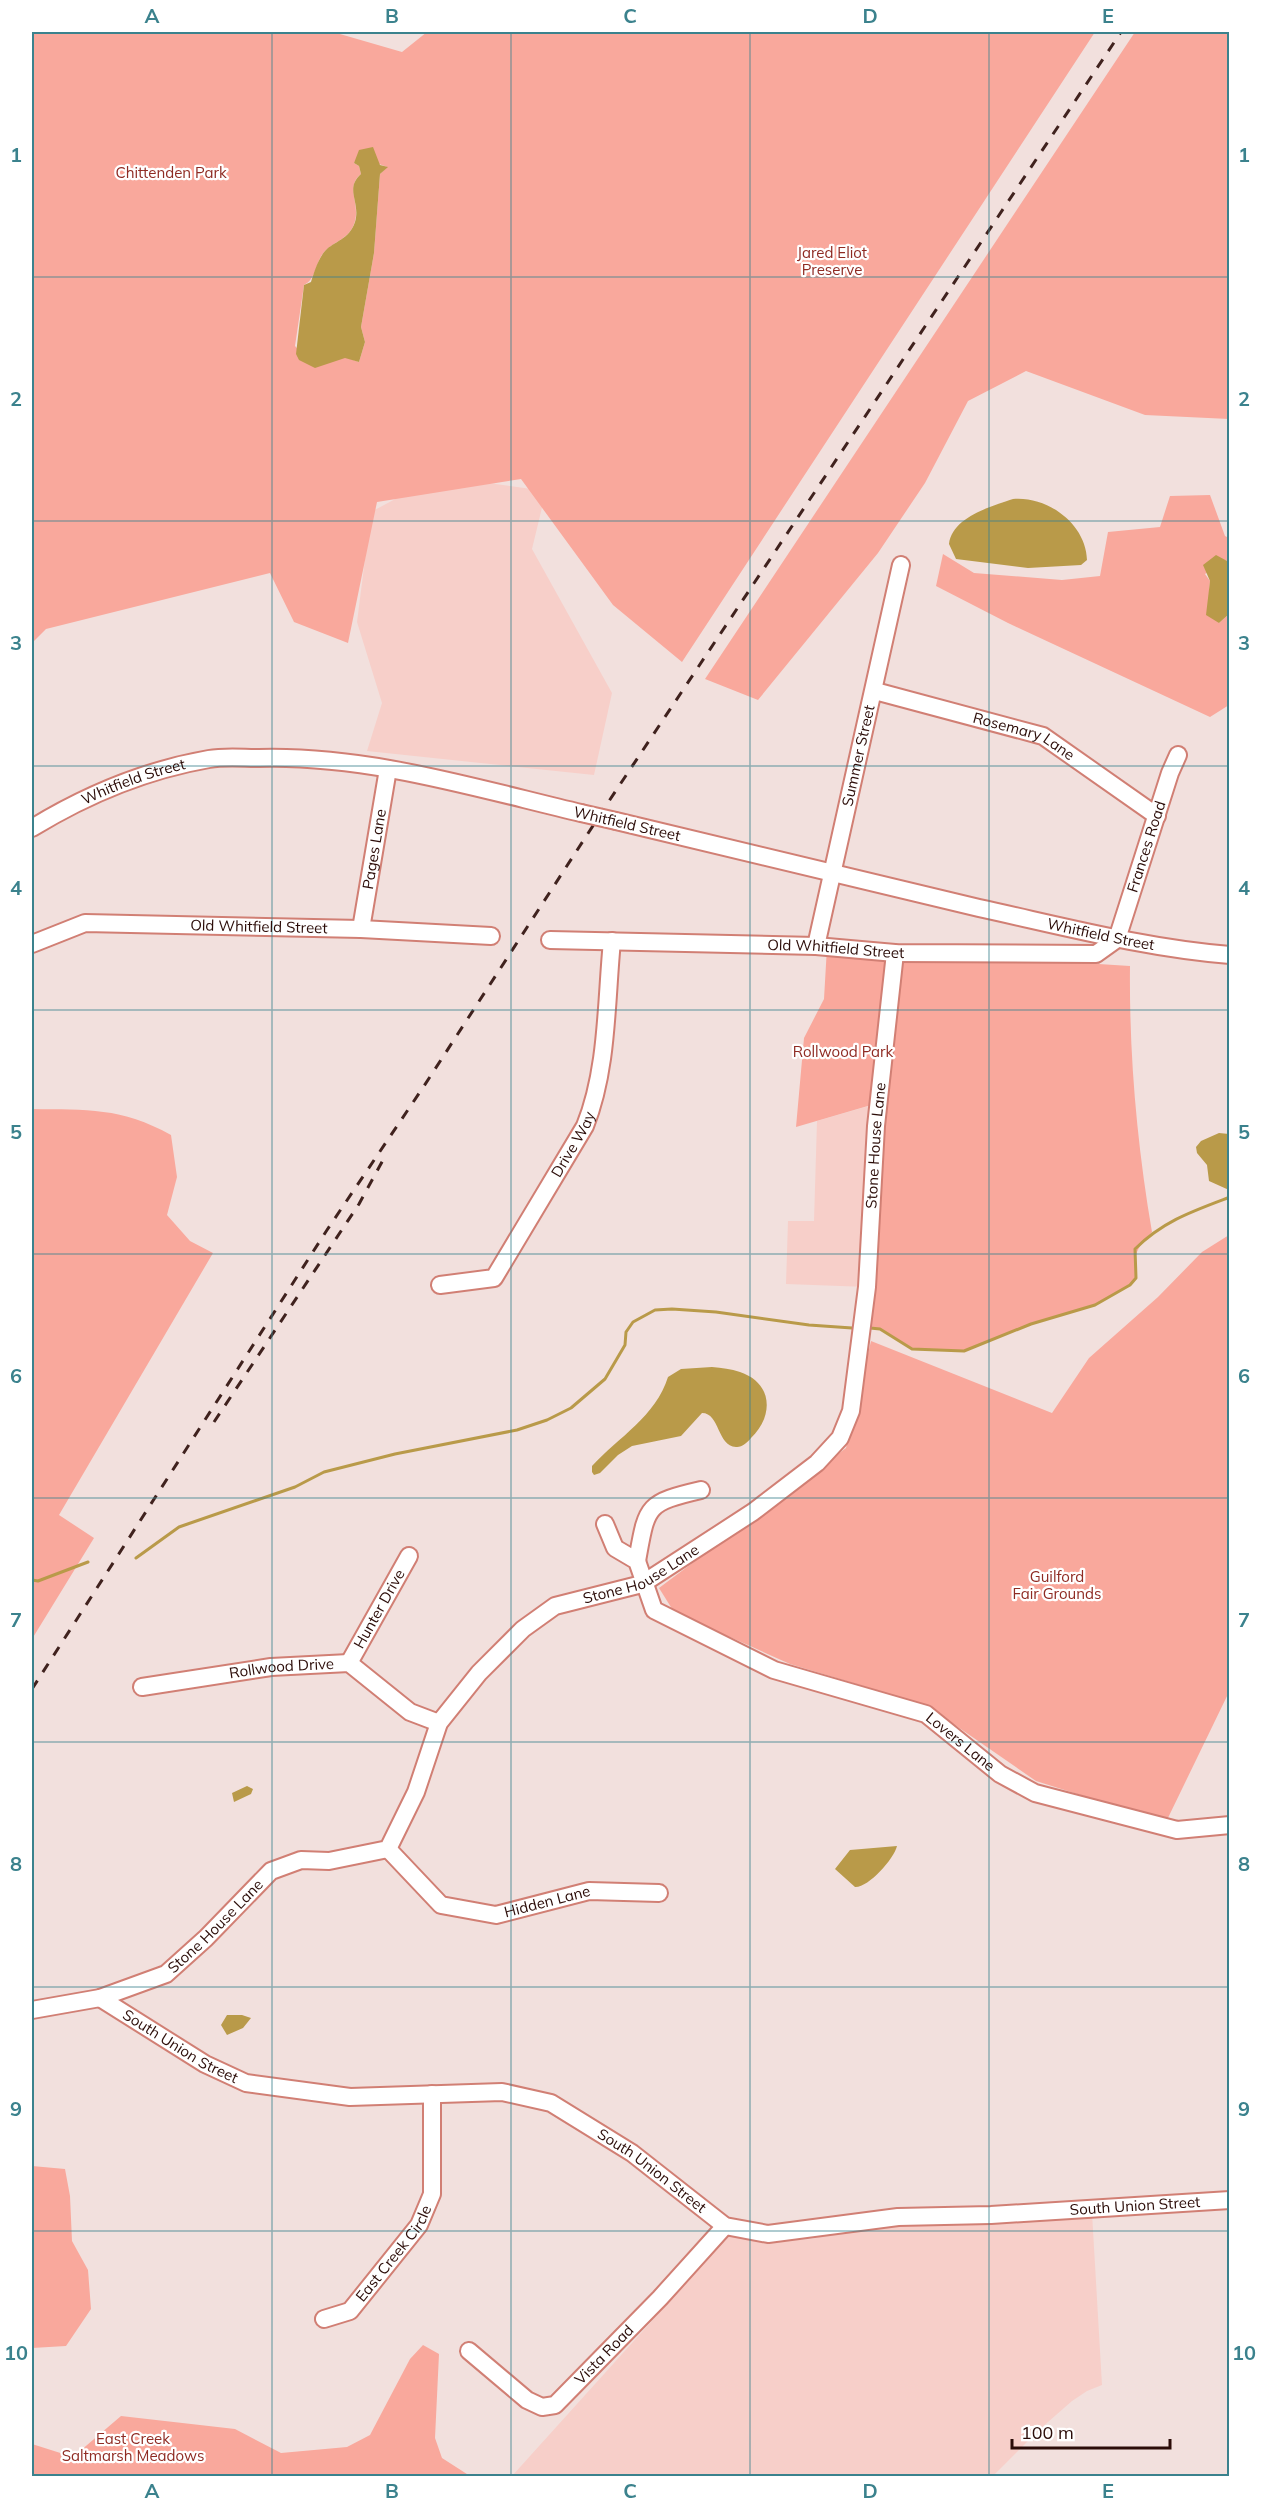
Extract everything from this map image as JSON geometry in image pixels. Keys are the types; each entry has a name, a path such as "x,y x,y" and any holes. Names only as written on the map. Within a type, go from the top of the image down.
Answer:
{"street":[{"name":"Summer Street","path":"816,946 875,691 901,566"},
{"name":"Rosemary Lane","path":"875,691 1043,736 1157,816"},
{"name":"Frances Road","path":"1117,939 1178,755"},
{"name":"Whitfield Street","path":"32,828 70,804 103,790 137,778 210,759 333,759 388,769 616,821 831,874 1117,939 1185,951 1230,955"},
{"name":"Pages Lane","path":"361,929 388,769"},
{"name":"Old Whitfield Street","path":"32,944 85,923 361,929 491,936"},
{"name":"Old Whitfield Street","path":"550,940 816,946 895,953 1083,956 1095,954 1117,939"},
{"name":"Drive Way","path":"440,1285 494,1278 585,1126 591,1111 601,1065 612,941"},
{"name":"Stone House Lane","path":"32,2010 100,1998 166,1974 206,1938 271,1871 301,1860 329,1861 388,1849 416,1792 439,1723 479,1673 515,1636 555,1606 642,1584 753,1512 817,1463 840,1438 851,1411 867,1287 876,1124 895,953"},
{"path":"605,1524 615,1548 637,1561 644,1524 655,1504 669,1497 701,1490"},
{"name":"Hunter Drive","path":"349,1663 410,1556"},
{"name":"Lovers Lane","path":"637,1561 642,1584 654,1610 774,1670 926,1714 1000,1774 1035,1793 1177,1830 1230,1825"},
{"name":"Rollwood Drive","path":"142,1687 271,1667 349,1663 410,1712 439,1723"},
{"name":"Hidden Lane","path":"388,1849 441,1905 495,1915 589,1891 658,1893"},
{"name":"South Union Street","path":"100,1998 205,2064 246,2083 350,2097 502,2092 551,2103 632,2153 725,2226 768,2235 898,2217 991,2215 1230,2200"},
{"name":"East Creek Circle","path":"324,2319 350,2311 419,2225 432,2194 432,2094"},
{"name":"Vista Road","path":"470,2351 527,2400 542,2407 555,2405 660,2298 725,2226"}],"shaded area":[{"path":"373,147 380,165 388,167 380,174 374,253 361,327 365,342 359,362 345,358 315,368 299,360 296,354 304,285 311,282 318,262 325,251 349,233 355,222 356,208 353,191 356,180 361,174 359,166 354,163 359,150"},
{"path":"460,479 546,491 532,549 612,693 594,775 367,751 382,703 357,622 371,512 399,497"},
{"path":"1013,499 1039,502 1063,515 1080,535 1087,560 1081,565 1028,568 956,559 949,544 957,527 974,514"},
{"path":"1216,555 1229,562 1229,614 1219,623 1206,615 1210,581 1203,565"},
{"path":"879,1103 867,1287 786,1284 788,1221 814,1221 817,1121"},
{"path":"1219,1133 1229,1134 1229,1190 1209,1181 1207,1165 1197,1153 1196,1147 1201,1141"},
{"path":"712,1367 737,1371 751,1377 764,1392 766,1410 764,1420 748,1441 738,1447 730,1445 725,1441 712,1418 702,1413 681,1436 632,1446 618,1455 600,1473 594,1475 592,1466 646,1415 662,1391 668,1377 681,1369"},
{"path":"247,1786 253,1789 251,1794 234,1802 232,1793"},
{"path":"897,1846 880,1872 860,1886 855,1887 835,1869 850,1850"},
{"path":"227,2015 242,2015 251,2018 243,2028 227,2035 221,2025"},
{"path":"1092,2213 1102,2385 1072,2401 993,2476 512,2476 734,2230 751,2237 782,2241 812,2239 861,2226"}],"green space":[{"path":"32,32 333,32 402,52 427,32 1095,32 682,662 613,605 521,479 377,502 348,643 294,622 270,573 46,629 32,643","holes":["358,156 387,167 380,174 374,253 361,327 365,342 359,362 345,357 315,367 295,346 304,285 311,279 325,251 346,236 353,227 356,214 353,190 356,179 361,174 359,166 354,163"]},
{"path":"1135,32 1229,32 1229,419 1145,415 1026,371 968,401 925,483 878,553 758,700 705,679"},
{"path":"1210,495 1225,536 1229,538 1229,562 1225,560 1205,574 1210,581 1209,592 1219,623 1229,614 1229,705 1210,717 1008,623 936,586 943,554 974,573 1062,580 1100,576 1108,532 1160,527 1170,496"},
{"name":"Rollwood Park","path":"827,947 1130,966 1135,1099 1152,1232 1137,1252 1136,1278 1130,1285 1095,1305 1031,1324 964,1351 912,1349 880,1329 862,1328 878,1103 796,1127 804,1038 824,999"},
{"path":"32,1109 87,1110 120,1115 136,1119 171,1135 177,1177 167,1215 190,1241 213,1253 59,1515 94,1538 32,1639"},
{"name":"Guilford Fair Grounds","path":"1229,1235 1229,1692 1166,1822 1036,1781 926,1705 790,1664 674,1612 659,1588 846,1448 871,1341 1052,1413 1089,1358 1158,1297 1202,1252"},
{"path":"32,2166 65,2169 70,2196 72,2241 88,2270 91,2309 66,2346 32,2348"},
{"name":"East Creek Saltmarsh Meadows","path":"423,2345 439,2354 435,2438 442,2458 470,2476 32,2476 32,2444 73,2457 121,2416 235,2429 281,2453 347,2447 370,2435 410,2359"}],"waterway":[{"path":"870,1328 880,1329 912,1349 964,1351 1031,1324 1095,1305 1130,1285 1136,1278 1135,1249 1146,1239 1179,1218 1230,1197"},
{"path":"136,1558 179,1527 295,1487 324,1472 395,1454 517,1430 547,1420 571,1408 605,1379 625,1345 626,1332 633,1322 655,1310 716,1312 809,1325 852,1328"},
{"path":"32,1580 38,1581 88,1562"}],"railway":[{"path":"32,1689 327,1230 424,1086 611,798 1121,32"},
{"path":"214,1422 359,1204 383,1160"}],"park label":[{"name":"Chittenden Park","path":"171,173"},
{"name":"Jared Eliot Preserve","path":"832,262"}]}
